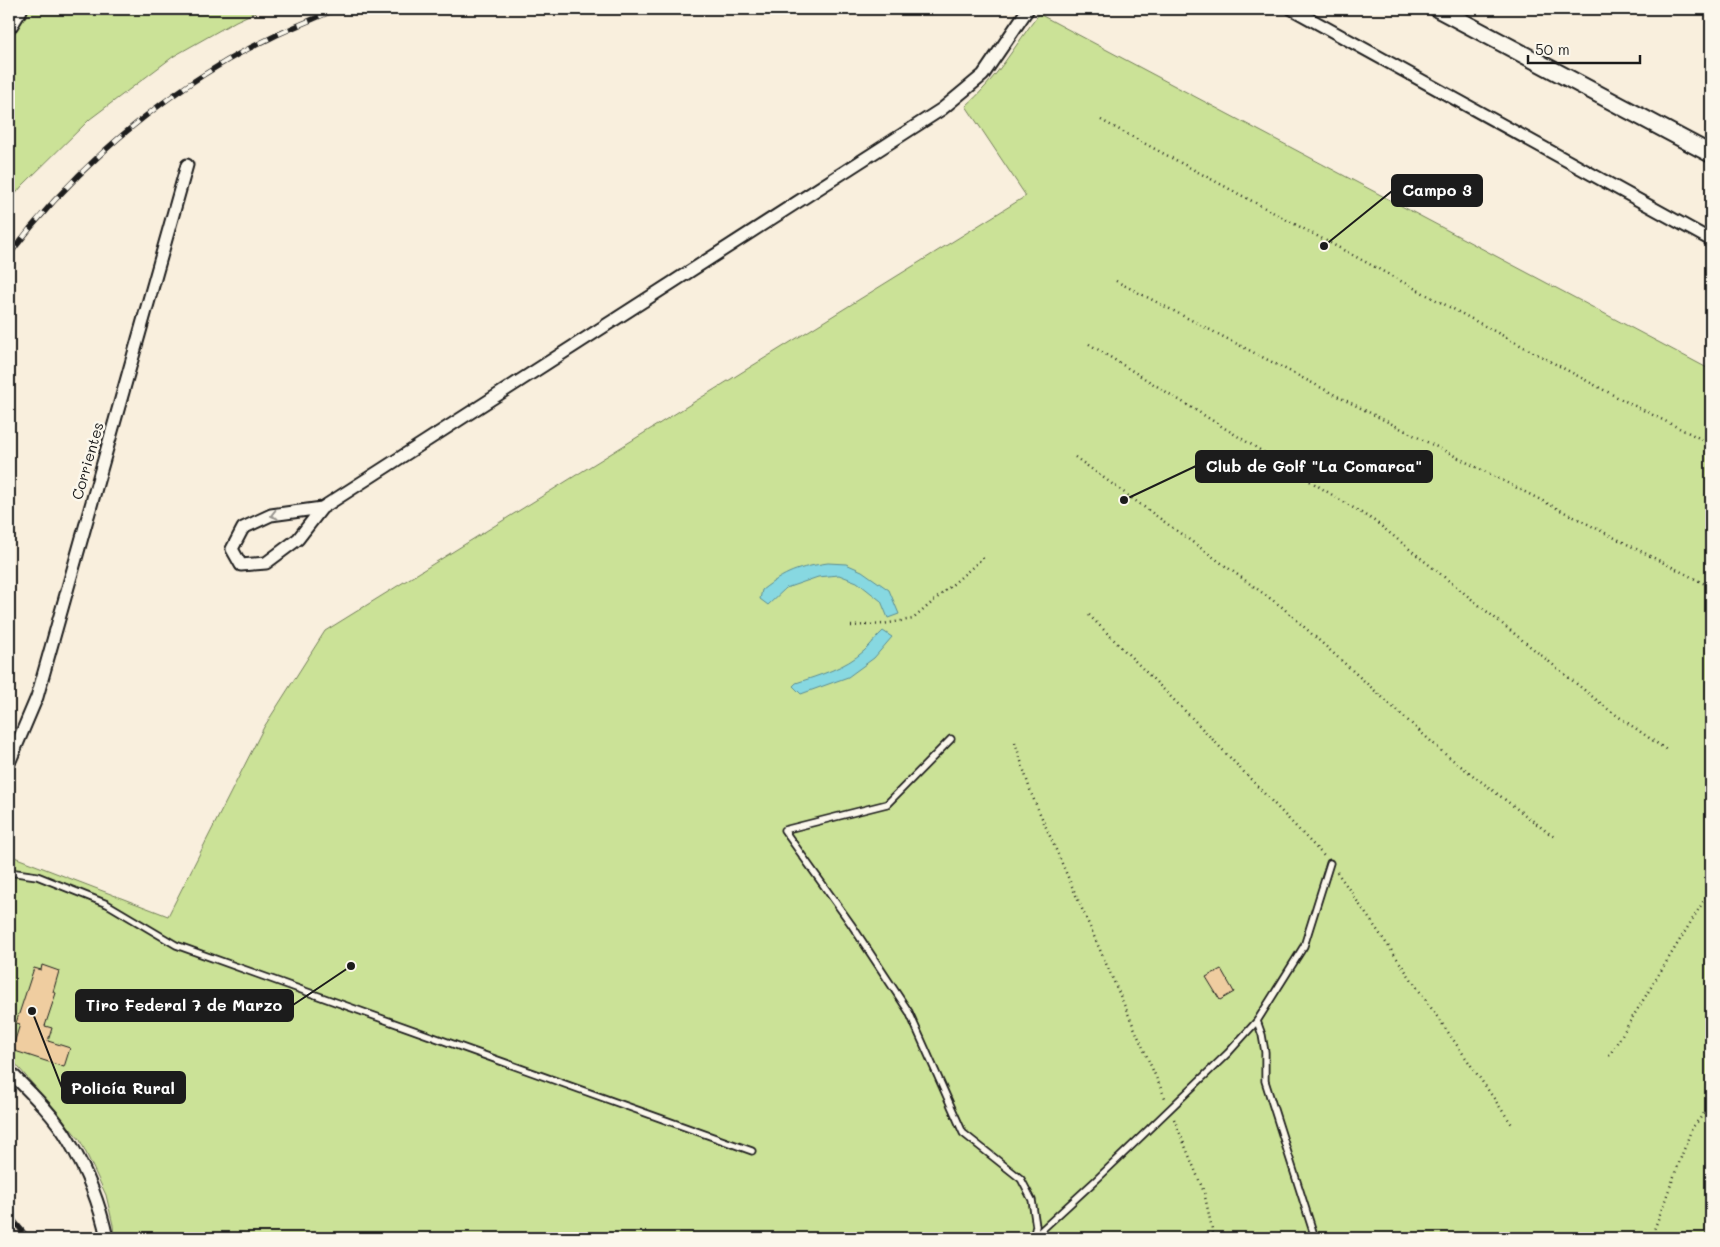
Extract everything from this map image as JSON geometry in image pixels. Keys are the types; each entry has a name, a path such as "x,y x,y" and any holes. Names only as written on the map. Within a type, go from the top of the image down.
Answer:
{"street":[{"path":"9,25 19,9"},
{"path":"322,508 271,515 243,528 232,549 241,565 266,563 298,539 322,508 942,109 983,75 1028,9"},
{"path":"1292,9 1711,240"},
{"path":"1438,9 1711,154"},
{"name":"Corrientes","path":"9,763 37,697 187,165"},
{"path":"9,1070 69,1140 92,1191 106,1238"}],"lane":[{"path":"951,740 887,804 784,830 851,924 910,1012 963,1132 1021,1179 1032,1200 1036,1226 1033,1238"},
{"path":"1033,1238 1228,1053 1257,1021 1304,946 1330,862"},
{"path":"9,872 38,876 107,904 176,945 752,1151"},
{"path":"1257,1021 1264,1043 1265,1081 1315,1238"}],"path":[{"path":"1101,120 1617,397 1711,444"},
{"path":"1116,281 1711,587"},
{"path":"1089,344 1376,522 1609,710 1668,751"},
{"path":"1075,457 1282,607 1444,754 1554,837"},
{"path":"850,626 883,624 914,619 984,557"},
{"path":"1089,615 1195,721 1330,862 1513,1126"},
{"path":"1015,742 1031,793 1170,1109 1204,1192 1214,1238"},
{"path":"1609,1056 1711,889"},
{"path":"1650,1238 1692,1128 1711,1105"}],"green space":[{"path":"25,9 262,9 236,21 174,56 90,119 22,186 9,202 9,36"},
{"path":"1039,14 1711,370 1711,1238 114,1238 106,1195 80,1140 9,1056 9,855 168,916 264,727 325,631 1026,196 966,106 996,74"}],"water":[{"path":"828,563 846,564 862,571 889,590 899,614 888,618 881,601 857,582 839,575 818,577 786,588 768,605 760,599 762,590 785,575 809,566"},
{"path":"883,631 892,637 874,658 848,677 801,694 793,686 796,683 849,662 864,651"}],"building":[{"path":"42,965 59,971 53,992 56,993 45,1026 52,1028 48,1041 70,1048 64,1067 12,1050 20,1024 16,1023 34,968 41,970"},
{"path":"1221,969 1234,992 1220,1000 1206,977"}],"railway":[{"path":"9,255 54,201 79,175 131,127 159,105 218,66 247,50 276,35 337,9"},
{"path":"9,1215 28,1238"}],"place":[{"name":"Campo 3","path":"1324,246"},
{"name":"Club de Golf \"La Comarca\"","path":"1124,500"},
{"name":"Tiro Federal 7 de Marzo","path":"351,966"},
{"name":"Policía Rural","path":"32,1011"}]}
